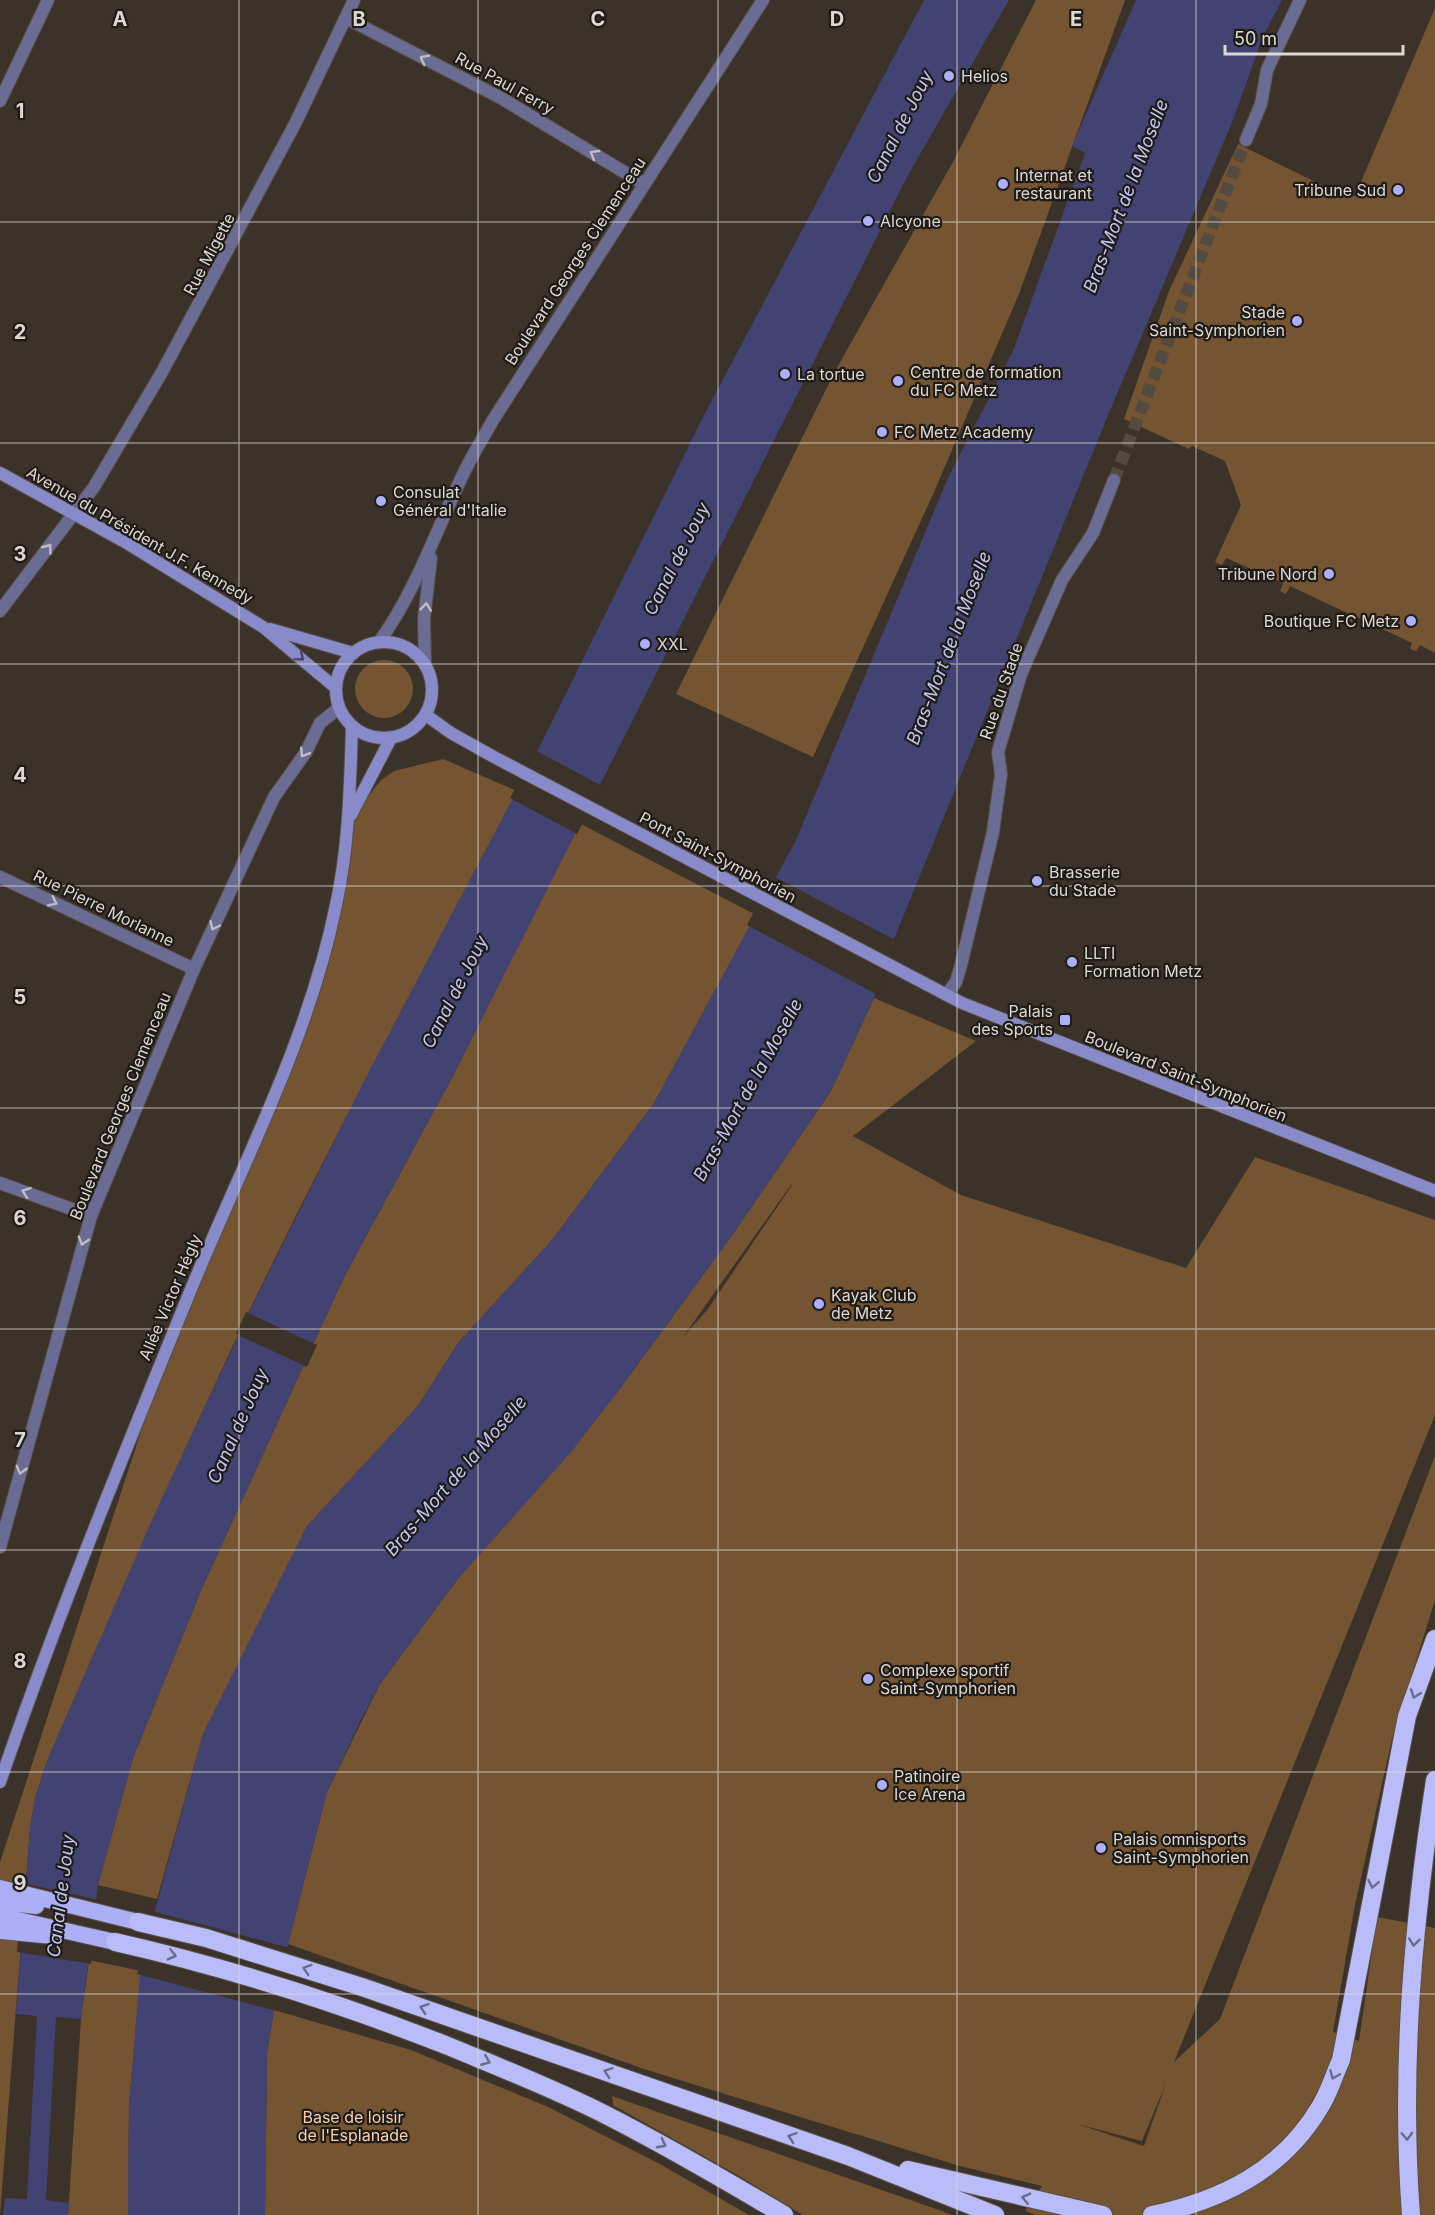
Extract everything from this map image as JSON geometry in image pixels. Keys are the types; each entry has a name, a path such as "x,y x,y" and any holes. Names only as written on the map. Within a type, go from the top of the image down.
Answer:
{"highway":[{"path":"1152,2215 1187,2208 1224,2194 1260,2174 1289,2147 1321,2107 1341,2060 1407,1716 1435,1639"},
{"path":"1411,2215 1407,2109 1408,2025 1422,1868 1435,1780"},
{"path":"0,1888 206,1938 362,1987 848,2156 995,2215"},
{"path":"0,1902 138,1922"},
{"path":"0,1916 206,1963 353,2009 520,2075 604,2114 683,2155 784,2215"},
{"path":"0,1931 115,1942"},
{"path":"848,2156 1103,2215"}],"main road":[{"name":"Avenue du Président J.F. Kennedy","path":"0,473 76,514 263,627 336,688"},
{"name":"Avenue du Président J.F. Kennedy","path":"263,627 353,653"},
{"path":"379,642 401,645 415,653 425,664 432,689 426,715 405,734 392,738 363,734 352,726 339,708 336,688 341,669 353,653 379,642"},
{"name":"Pont Saint-Symphorien","path":"426,715 450,734 928,986"},
{"name":"Allée Victor Hégly","path":"0,1782 131,1432 280,1080 313,991 336,905 350,819 352,726"},
{"name":"Allée Victor Hégly","path":"350,819 392,738"},
{"name":"Boulevard Saint-Symphorien","path":"928,986 1000,1020 1209,1100 1292,1136 1435,1191"}],"street":[{"path":"0,101 48,0"},
{"name":"Rue Migette","path":"0,611 76,514 162,372 220,268 296,122 354,0"},
{"name":"Boulevard Georges Clemenceau","path":"379,642 401,611 432,549 460,480 493,420 763,0"},
{"path":"1246,140 1261,104 1267,70 1300,0"},
{"name":"Rue Paul Ferry","path":"346,18 501,98 644,184"},
{"name":"Rue du Stade","path":"946,995 956,982 961,965 993,832 1001,774 998,752 1021,674 1062,580 1093,533 1114,480"},
{"name":"Boulevard Georges Clemenceau","path":"425,664 424,619 432,549"},
{"name":"Boulevard Georges Clemenceau","path":"0,1547 91,1216 194,969 274,797 306,752 321,723 339,708"},
{"name":"Rue Pierre Morlanne","path":"0,877 194,969"},
{"path":"0,1183 91,1216"}],"green space":[{"name":"FC Metz Academy","path":"1036,0 1125,0 1019,294 934,492 813,757 676,694 834,373 954,160"},
{"name":"Stade Saint-Symphorien","path":"1435,8 1435,653 1420,645 1416,651 1410,649 1412,643 1355,616 1352,622 1345,618 1347,613 1290,586 1286,594 1280,591 1283,583 1226,558 1222,565 1215,562 1241,505 1225,461 1192,446 1189,449 1124,419 1169,291 1238,144 1346,197 1355,196"},
{"path":"384,660 400,665 408,673 413,689 408,705 400,713 384,718 368,713 360,705 355,689 360,673 368,665"},
{"path":"443,759 517,791 352,1106 256,1297 124,1586 47,1761 35,1798 30,1828 0,2215 0,1862 184,1300 313,991 350,819 381,780 394,771"},
{"path":"579,823 756,915 654,1103 553,1239 458,1343 418,1406 307,1526 203,1734 157,1899 98,1885 133,1758 202,1588 344,1277 454,1074"},
{"name":"Complexe sportif Saint-Symphorien","path":"874,998 976,1041 853,1136 961,1195 1186,1268 1255,1157 1435,1220 1435,1415 1174,2062 1220,2019 1435,1456 1435,1600 1392,1739 1355,1905 1333,2032 1359,2041 1377,1917 1435,1928 1435,2215 1036,2215 1025,2211 1042,2186 960,2166 647,2070 288,1944 327,1792 380,1684 457,1580 619,1390 733,1234 831,1091","holes":["791,1185 708,1309 683,1337","1166,2083 1144,2146 1077,2124 1142,2141"]},
{"path":"89,1960 141,1971 129,2105 128,2215 68,2215 81,2019"},
{"name":"Base de loisir de l'Esplanade","path":"274,2010 411,2050 548,2107 658,2163 749,2215 265,2215 267,2053"},
{"path":"612,2096 952,2215 803,2215 613,2105"}],"water":[{"name":"Canal de Jouy","path":"924,0 1009,0 908,175 454,1074 344,1277 202,1588 133,1758 98,1885 81,2019 56,2017 46,2200 69,2203 68,2215 3,2215 5,2198 27,2199 37,2016 16,2014 30,1828 35,1798 47,1761 159,1504 257,1296 363,1083 532,762 703,417"},
{"name":"Bras-Mort de la Moselle","path":"1136,0 1282,0 1263,36 1233,120 1106,420 894,939 874,998 831,1091 733,1234 572,1451 457,1580 380,1684 360,1722 327,1792 288,1944 274,2010 267,2053 265,2215 128,2215 129,2105 141,1962 203,1734 307,1526 418,1406 458,1343 553,1239 654,1103 796,840 948,478 1013,351 1085,153 1072,146"}],"pier":[{"path":"535,750 602,786 577,834 510,798"},
{"path":"773,876 897,941 878,995 747,925"},
{"path":"246,1312 317,1345 307,1367 236,1334"},
{"path":"22,1883 99,1900 91,1964 17,1952"},
{"path":"152,1911 290,1948 277,2011 137,1974"}],"tunnel":[{"path":"1114,480 1246,140"}],"place":[{"name":"Helios","path":"949,76"},
{"name":"Internat et restaurant","path":"1003,184"},
{"name":"Tribune Sud","path":"1398,190"},
{"name":"Alcyone","path":"868,221"},
{"name":"Stade Saint-Symphorien","path":"1297,321"},
{"name":"La tortue","path":"785,374"},
{"name":"Centre de formation du FC Metz","path":"898,381"},
{"name":"FC Metz Academy","path":"882,432"},
{"name":"Consulat Général d'Italie","path":"381,501"},
{"name":"Tribune Nord","path":"1329,574"},
{"name":"Boutique FC Metz","path":"1411,621"},
{"name":"XXL","path":"645,644"},
{"name":"Brasserie du Stade","path":"1037,881"},
{"name":"LLTI Formation Metz","path":"1072,962"},
{"name":"Palais des Sports","path":"1065,1020"},
{"name":"Kayak Club de Metz","path":"819,1304"},
{"name":"Complexe sportif Saint-Symphorien","path":"868,1679"},
{"name":"Patinoire Ice Arena","path":"882,1785"},
{"name":"Palais omnisports Saint-Symphorien","path":"1101,1848"}]}
